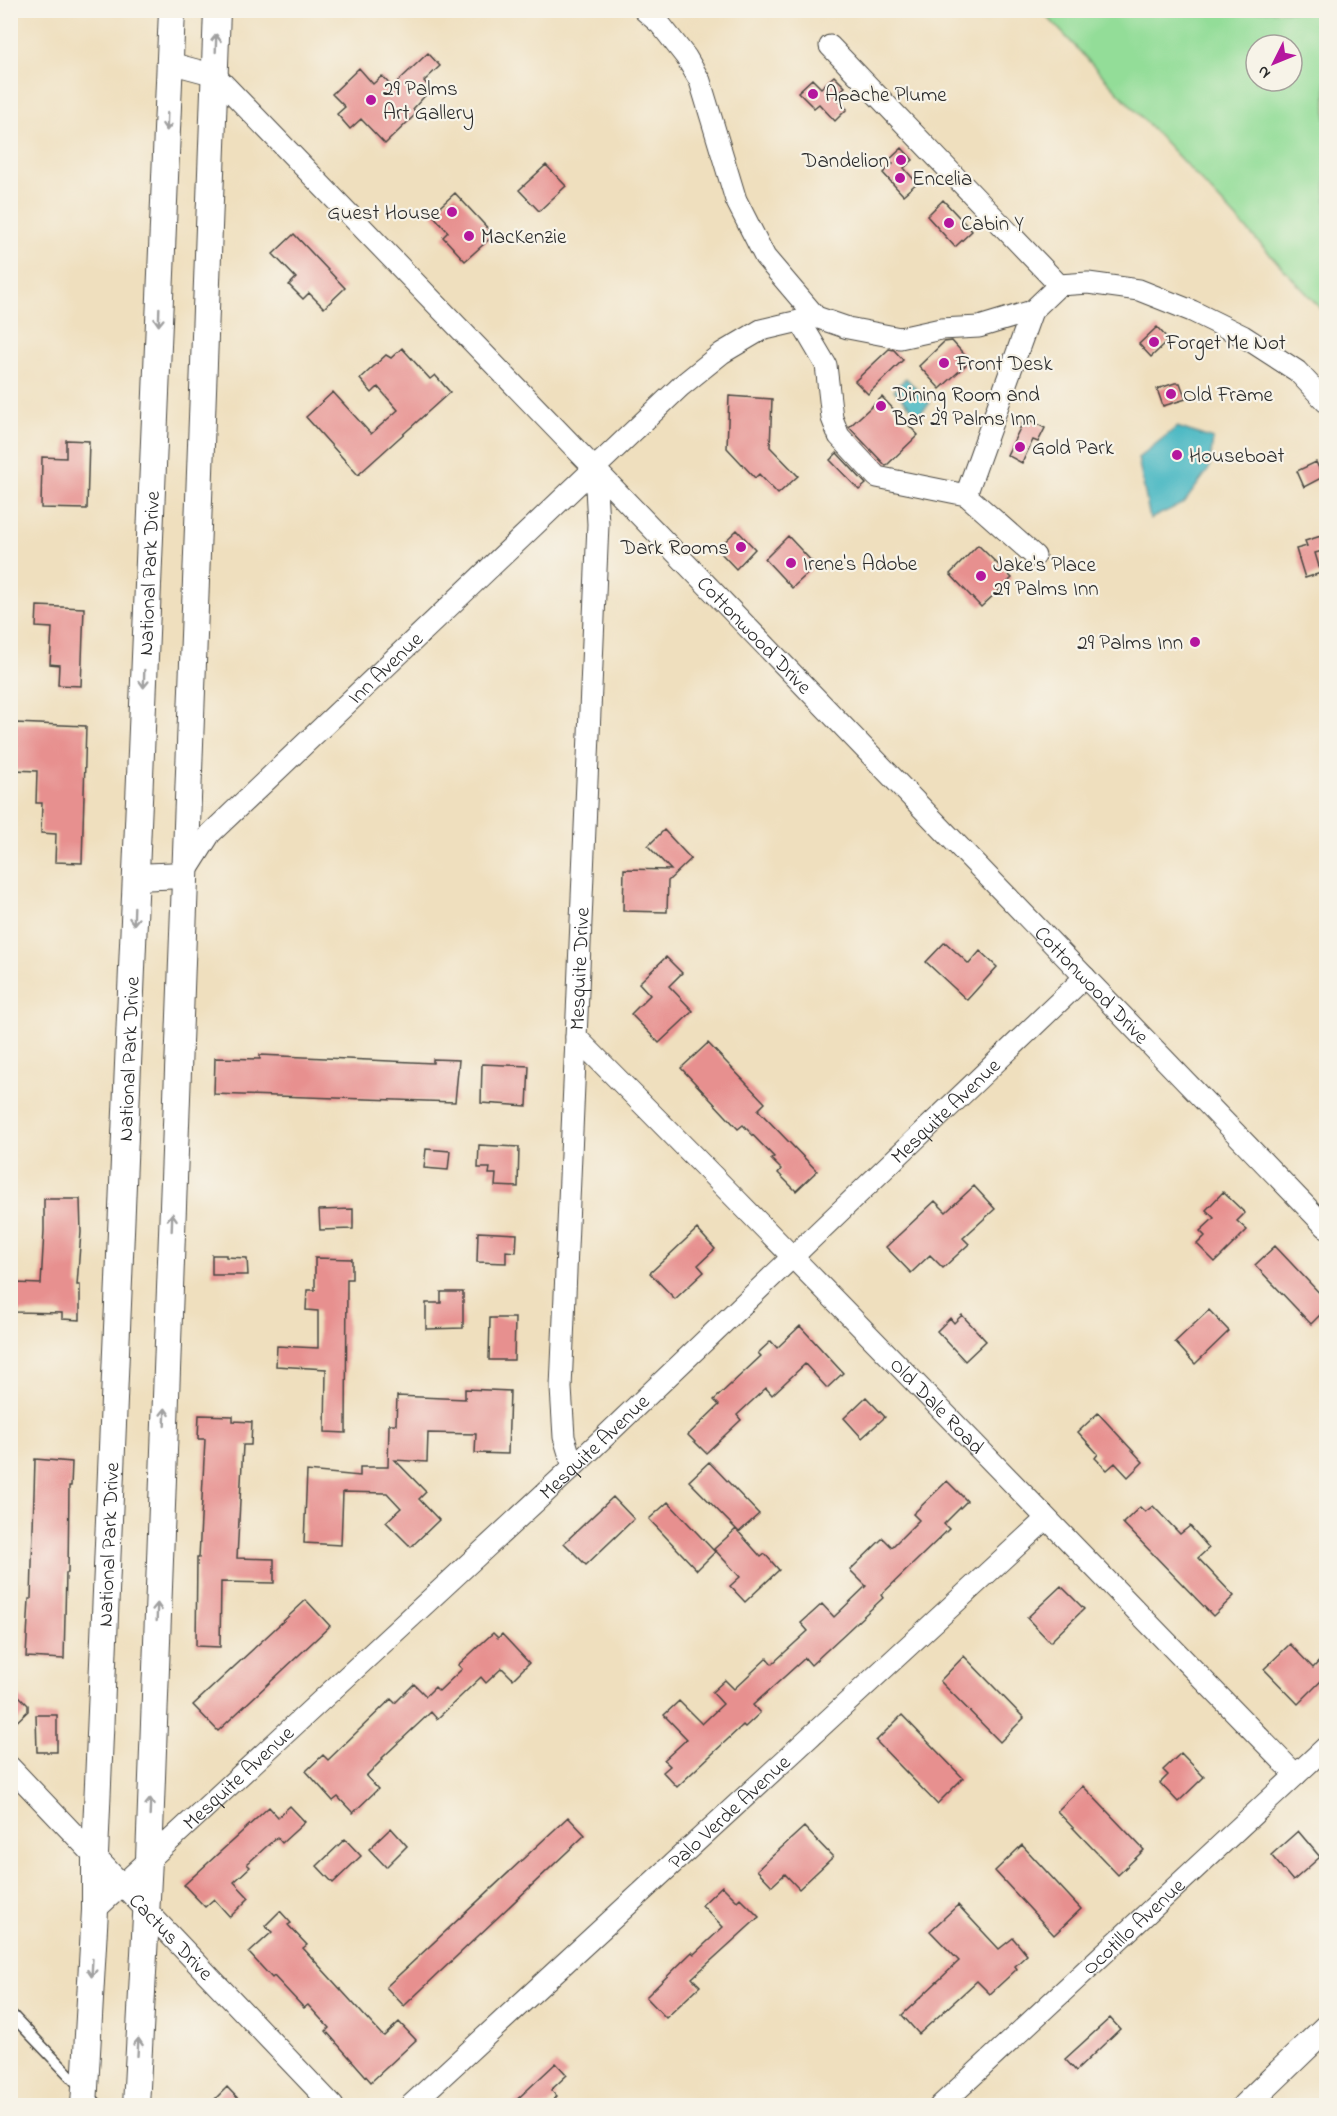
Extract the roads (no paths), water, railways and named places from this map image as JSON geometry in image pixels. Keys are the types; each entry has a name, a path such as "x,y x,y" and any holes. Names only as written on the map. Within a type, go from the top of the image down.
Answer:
{"street":[{"name":"National Park Drive","path":"89,2101 95,1855 172,10"},
{"path":"136,2106 149,1858 217,10"},
{"path":"644,10 660,24 687,57 700,81 736,200 765,257 808,319 826,365 832,418 839,436 877,477 966,495 1035,556"},
{"path":"830,46 1059,285"},
{"path":"170,63 215,75"},
{"name":"Cottonwood Drive","path":"215,75 1326,1227"},
{"path":"966,495 1032,312 1059,285 1088,283 1139,290 1192,311 1243,336 1297,370 1326,402"},
{"path":"808,319 900,338 941,329 979,327 1032,312"},
{"name":"Inn Avenue","path":"184,875 210,834 681,386 722,353 760,330 808,319"},
{"name":"Mesquite Drive","path":"573,1467 564,1437 561,1388 598,524 595,469"},
{"path":"136,877 184,875"},
{"name":"Mesquite Avenue","path":"95,1910 573,1467 1086,977"},
{"name":"Old Dale Road","path":"576,1037 794,1256 1296,1775"},
{"name":"Palo Verde Avenue","path":"410,2106 1046,1519"},
{"name":"Ocotillo Avenue","path":"940,2106 1326,1747"},
{"name":"Cactus Drive","path":"10,1767 333,2106"},
{"path":"1245,2106 1326,2028"}],"lane":[{"path":"10,2013 89,2101"}],"water":[{"path":"906,378 930,403 918,415 894,390"},
{"path":"1177,427 1213,439 1209,469 1184,503 1150,519 1138,458"}],"place":[{"name":"Apache Plume","path":"813,94"},
{"name":"29 Palms Art Gallery","path":"371,100"},
{"name":"Dandelion","path":"901,160"},
{"name":"Encelia","path":"900,178"},
{"name":"Guest House","path":"452,212"},
{"name":"Cabin Y","path":"949,223"},
{"name":"MacKenzie","path":"469,236"},
{"name":"Forget Me Not","path":"1154,342"},
{"name":"Front Desk","path":"944,363"},
{"name":"Old Frame","path":"1171,394"},
{"name":"Dining Room and Bar 29 Palms Inn","path":"881,406"},
{"name":"Gold Park","path":"1020,447"},
{"name":"Houseboat","path":"1177,455"},
{"name":"Dark Rooms","path":"741,547"},
{"name":"Irene's Adobe","path":"791,563"},
{"name":"Jake's Place 29 Palms Inn","path":"981,576"},
{"name":"29 Palms Inn","path":"1195,642"}]}
